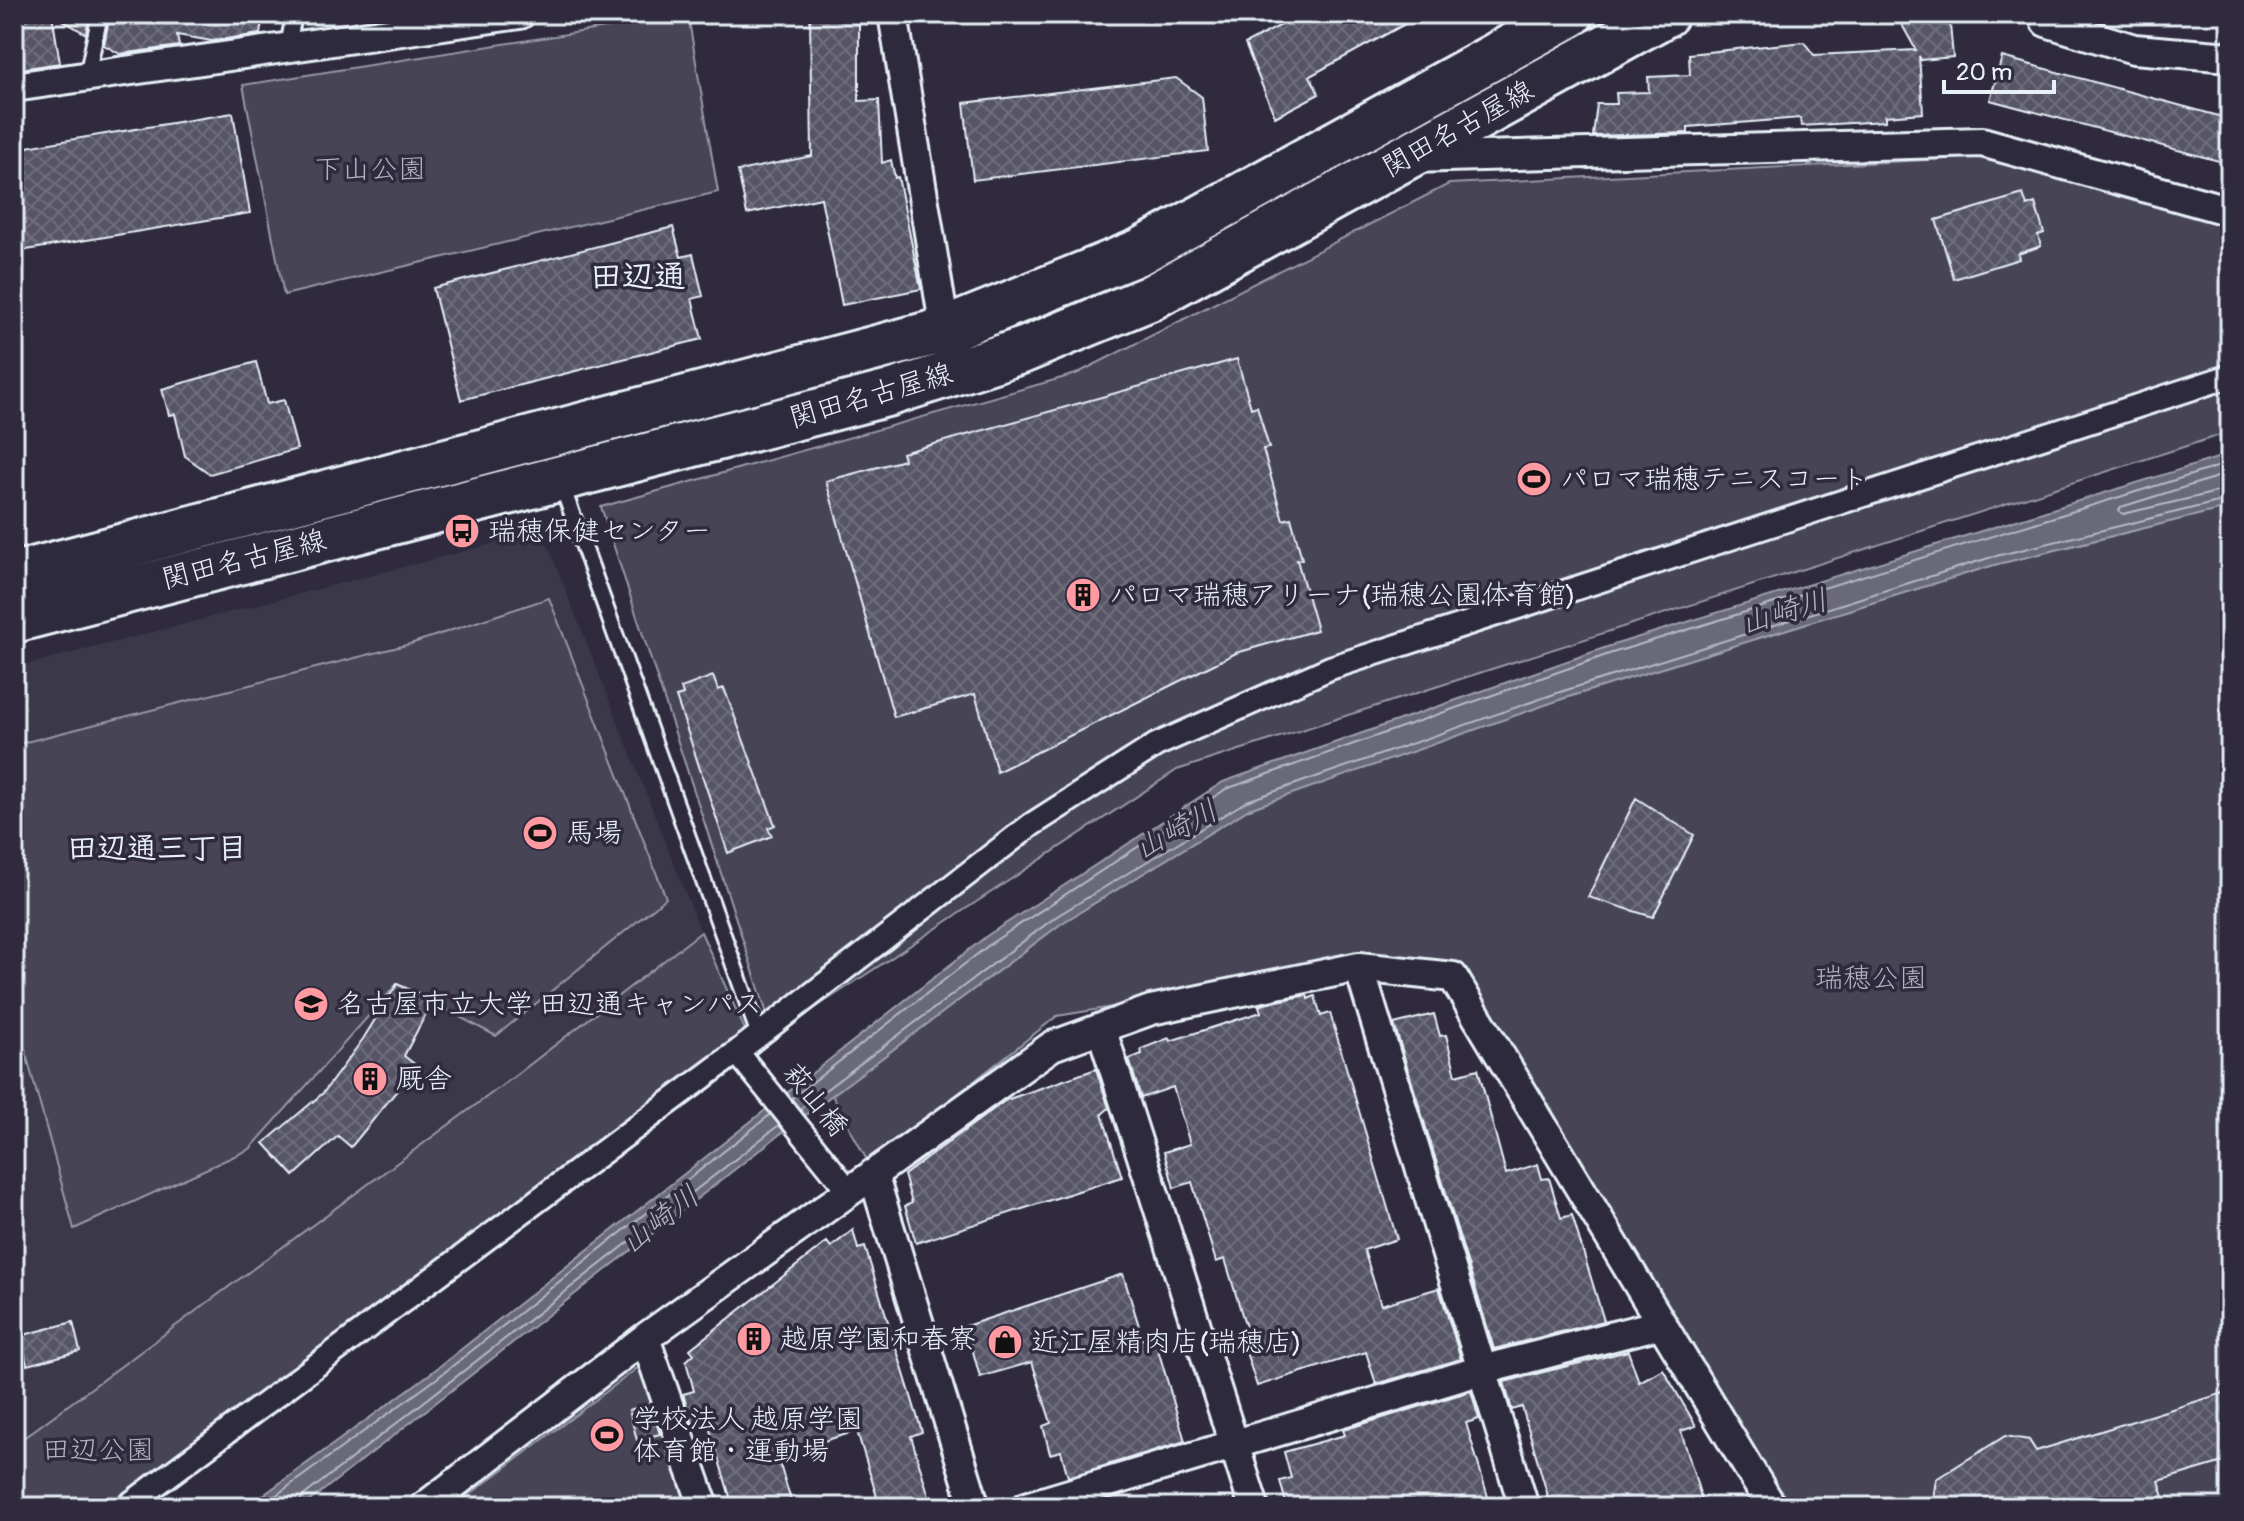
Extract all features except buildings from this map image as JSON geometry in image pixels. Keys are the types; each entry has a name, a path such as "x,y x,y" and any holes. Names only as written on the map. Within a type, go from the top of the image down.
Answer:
{"main road":[{"name":"関田名古屋線","path":"14,575 945,330 1010,307 1139,252 1571,14"},
{"name":"関田名古屋線","path":"14,620 890,393 1024,350 1150,298 1666,14"}],"street":[{"path":"893,14 945,330"},
{"path":"2042,14 2046,22 2134,49 2230,57"},
{"path":"14,87 504,15"},
{"path":"1403,159 1982,142 2230,211"},
{"path":"126,1507 744,1060 759,1035 1031,825 1156,745 1330,668 2230,376"},
{"path":"1359,967 1524,1507"},
{"path":"424,1507 645,1338 841,1180 873,1174 1052,1046 1151,1010 1359,967 1453,977 1772,1507"},
{"path":"1101,1028 1254,1507"},
{"name":"萩山橋","path":"744,1060 841,1180"},
{"path":"873,1174 975,1507"},
{"path":"1026,1507 1482,1370 1660,1324"},
{"path":"645,1338 704,1507"}],"lane":[{"path":"87,76 100,14"},
{"path":"288,47 294,14"},
{"path":"560,479 759,1035"}],"shaded area":[{"name":"名古屋市立大学 田辺通キャンパス","path":"527,535 548,545 701,932 515,1076 14,1445 14,668"}],"green space":[{"name":"下山公園","path":"688,15 718,192 284,295 243,85"},
{"path":"1985,157 2230,224 2230,432 1177,770 774,1035 601,507 1076,374 1449,184"},
{"name":"瑞穂公園","path":"2230,507 2230,1507 1772,1507 1453,977 1359,967 1057,1016 869,1164 832,1095 1062,923 1249,809 1562,699 1994,565"},
{"name":"名古屋市立大学 田辺通キャンパス","path":"549,598 666,898 496,1036 397,984 250,1149 74,1229 14,1010 14,745 410,644"},
{"name":"田辺公園","path":"701,932 746,1032 112,1507 14,1507 14,1445 515,1076"},
{"name":"学校法人 越原学園 体育館・運動場","path":"643,1364 687,1507 453,1507"}],"water":[{"name":"山崎川","path":"2230,454 2230,507 1994,565 1562,699 1249,809 1062,923 775,1138 302,1507 247,1507 431,1373 988,935 1223,782 1610,646"}],"place":[{"name":"パロマ瑞穂テニスコート","path":"1534,479"},
{"name":"瑞穂保健センター","path":"462,531"},
{"name":"パロマ瑞穂アリーナ(瑞穂公園体育館)","path":"1083,595"},
{"name":"馬場","path":"540,833"},
{"name":"名古屋市立大学 田辺通キャンパス","path":"311,1004"},
{"name":"厩舎","path":"370,1079"},
{"name":"越原学園和春寮","path":"754,1339"},
{"name":"近江屋精肉店(瑞穂店)","path":"1005,1342"},
{"name":"学校法人 越原学園 体育館・運動場","path":"607,1435"}],"district":[{"name":"田辺通","path":"638,277"},
{"name":"田辺通三丁目","path":"157,848"}]}
